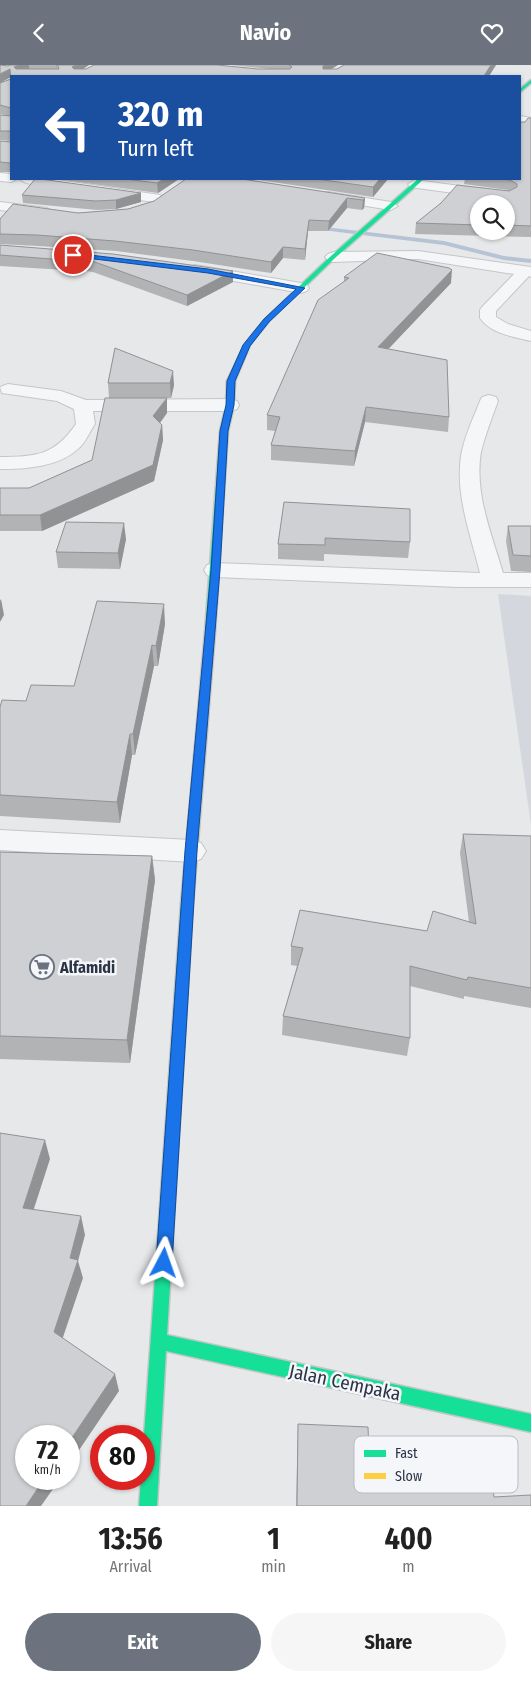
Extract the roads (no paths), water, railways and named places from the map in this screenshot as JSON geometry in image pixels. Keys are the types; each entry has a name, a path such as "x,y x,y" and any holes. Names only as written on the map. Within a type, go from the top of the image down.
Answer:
{"main road":[{"path":"521,90 531,81"},
{"path":"148,1506 191,851 215,570 224,431 230,405 231,381 247,345 267,320 352,239 418,182"},
{"name":"Jalan Cempaka","path":"159,1341 531,1423"}],"street":[{"path":"33,180 160,199"},
{"path":"418,182 499,195"},
{"path":"142,210 172,191"},
{"path":"316,194 391,206"},
{"path":"0,205 58,214"},
{"path":"333,257 418,255 528,271"},
{"path":"181,268 301,288"},
{"path":"528,271 488,310 488,317 493,323 531,336"},
{"path":"8,389 61,396 83,407 230,405"},
{"path":"489,401 474,445 470,470 472,495 493,580"},
{"path":"0,463 20,463 54,455 74,442 86,424 83,407"},
{"path":"215,570 493,580 530,587"},
{"path":"0,840 191,851"}],"waterway":[{"path":"316,228 444,243 504,258 531,261"}],"place":[{"name":"Alfamidi","path":"42,967"}]}
